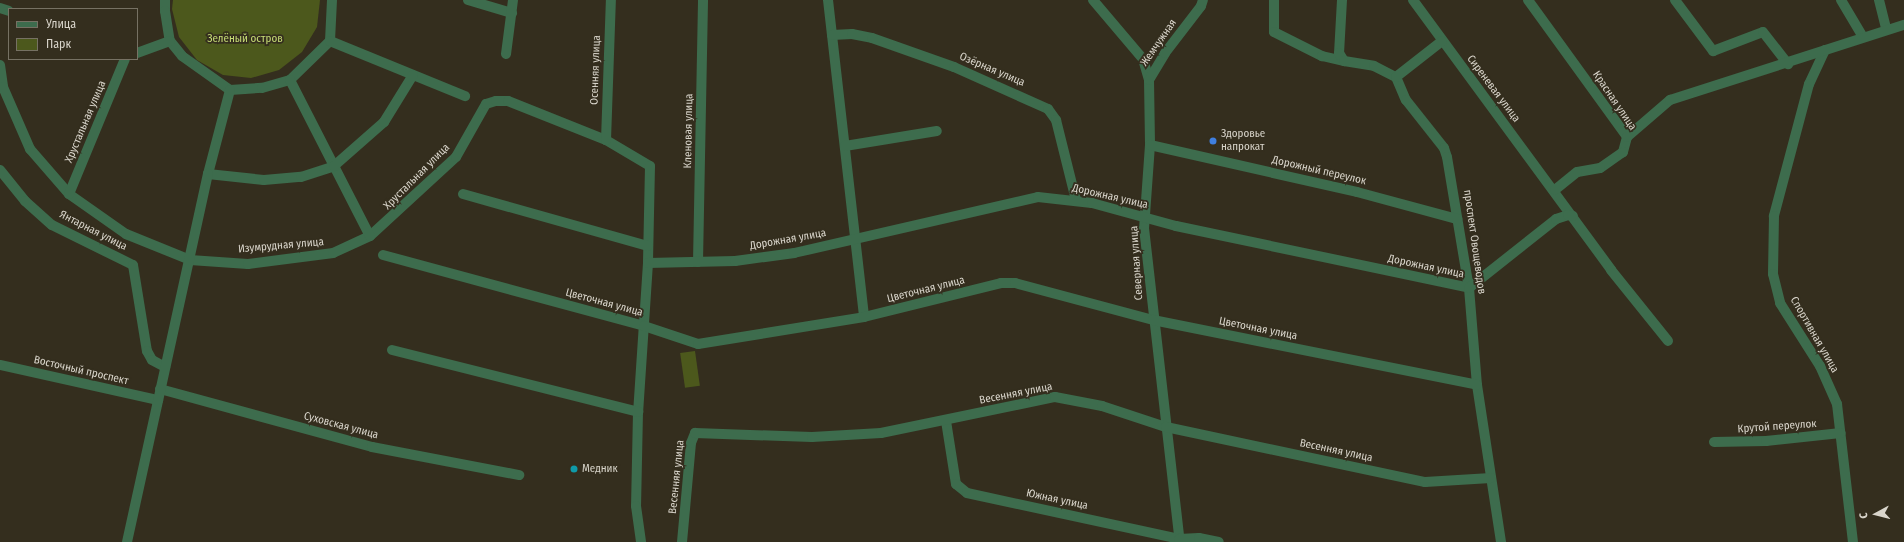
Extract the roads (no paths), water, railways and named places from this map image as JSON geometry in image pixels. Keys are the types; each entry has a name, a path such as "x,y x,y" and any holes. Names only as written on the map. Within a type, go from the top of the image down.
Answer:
{"street":[{"path":"166,0 165,11 170,42 187,60 230,90 262,88 290,80 330,41 332,0"},
{"path":"468,0 512,13"},
{"path":"506,54 513,0"},
{"name":"Осенняя улица","path":"606,140 611,0"},
{"name":"Кленовая улица","path":"698,262 703,0"},
{"path":"828,0 857,239 855,245 864,317"},
{"name":"Северная улица","path":"1093,0 1143,59 1149,80 1150,145 1146,217 1144,228 1153,320 1179,540"},
{"name":"Жемчужная","path":"1149,80 1164,53 1201,6 1203,0"},
{"path":"1274,0 1274,32 1322,56 1374,66 1396,77 1442,41"},
{"path":"1342,0 1339,53 1344,61"},
{"name":"Сиреневая улица","path":"1413,0 1442,41 1555,190"},
{"name":"Красная улица","path":"1528,0 1627,137 1623,152 1600,168 1577,172 1555,190"},
{"path":"1675,0 1713,50 1763,32 1788,64"},
{"path":"1841,0 1864,37"},
{"path":"1879,0 1886,29"},
{"path":"1627,137 1670,100 1788,64 1886,29 1904,25"},
{"name":"Озёрная улица","path":"832,35 852,34 872,38 954,67 1048,109 1056,120 1076,200"},
{"path":"330,41 465,96"},
{"path":"138,53 170,42"},
{"name":"Спортивная улица","path":"1825,50 1809,84 1774,216 1773,274 1780,303 1820,366 1837,404 1853,542"},
{"name":"Хрустальная улица","path":"69,194 125,60"},
{"name":"Изумрудная улица","path":"0,65 3,87 30,149 69,194 126,234 190,260 248,264 333,253 370,236"},
{"path":"208,174 264,180 301,177 334,166 384,122 413,75"},
{"name":"проспект Овощеводов","path":"1396,77 1411,106 1444,148 1453,183 1457,219 1469,288 1477,385 1501,542"},
{"path":"290,80 370,236"},
{"path":"127,542 208,174 230,90"},
{"name":"Хрустальная улица","path":"370,236 456,157 486,104 496,101 508,101 606,140"},
{"path":"845,146 937,131"},
{"path":"606,140 650,166 648,263 638,412 636,506 641,542"},
{"name":"Дорожный переулок","path":"1150,145 1357,192 1457,219"},
{"name":"Янтарная улица","path":"0,170 25,201 52,225 133,265 147,351 152,360 165,367"},
{"path":"1555,190 1611,270 1668,341"},
{"path":"463,194 648,246"},
{"name":"Дорожная улица","path":"648,263 734,261 794,253 1038,197 1076,200 1146,217 1469,288"},
{"path":"1469,288 1556,219 1568,215 1573,216"},
{"name":"Цветочная улица","path":"383,255 644,326 698,344 864,317 1001,283 1015,282 1153,320 1477,385"},
{"path":"392,350 638,412"},
{"name":"Восточный проспект","path":"0,365 158,400"},
{"name":"Суховская улица","path":"160,389 372,447 519,475"},
{"name":"Весенняя улица","path":"682,542 691,443 695,433 812,437 881,433 946,421 1055,397 1102,406 1166,427 1425,482 1491,478"},
{"name":"Южная улица","path":"946,421 956,484 966,493 1179,540 1199,538 1219,542"},
{"name":"Крутой переулок","path":"1714,442 1766,441 1841,433"}],"place":[{"name":"Здоровье напрокат","path":"1213,141"},
{"name":"Медник","path":"574,469"}],"park label":[{"name":"Зелёный остров","path":"245,39"}]}
